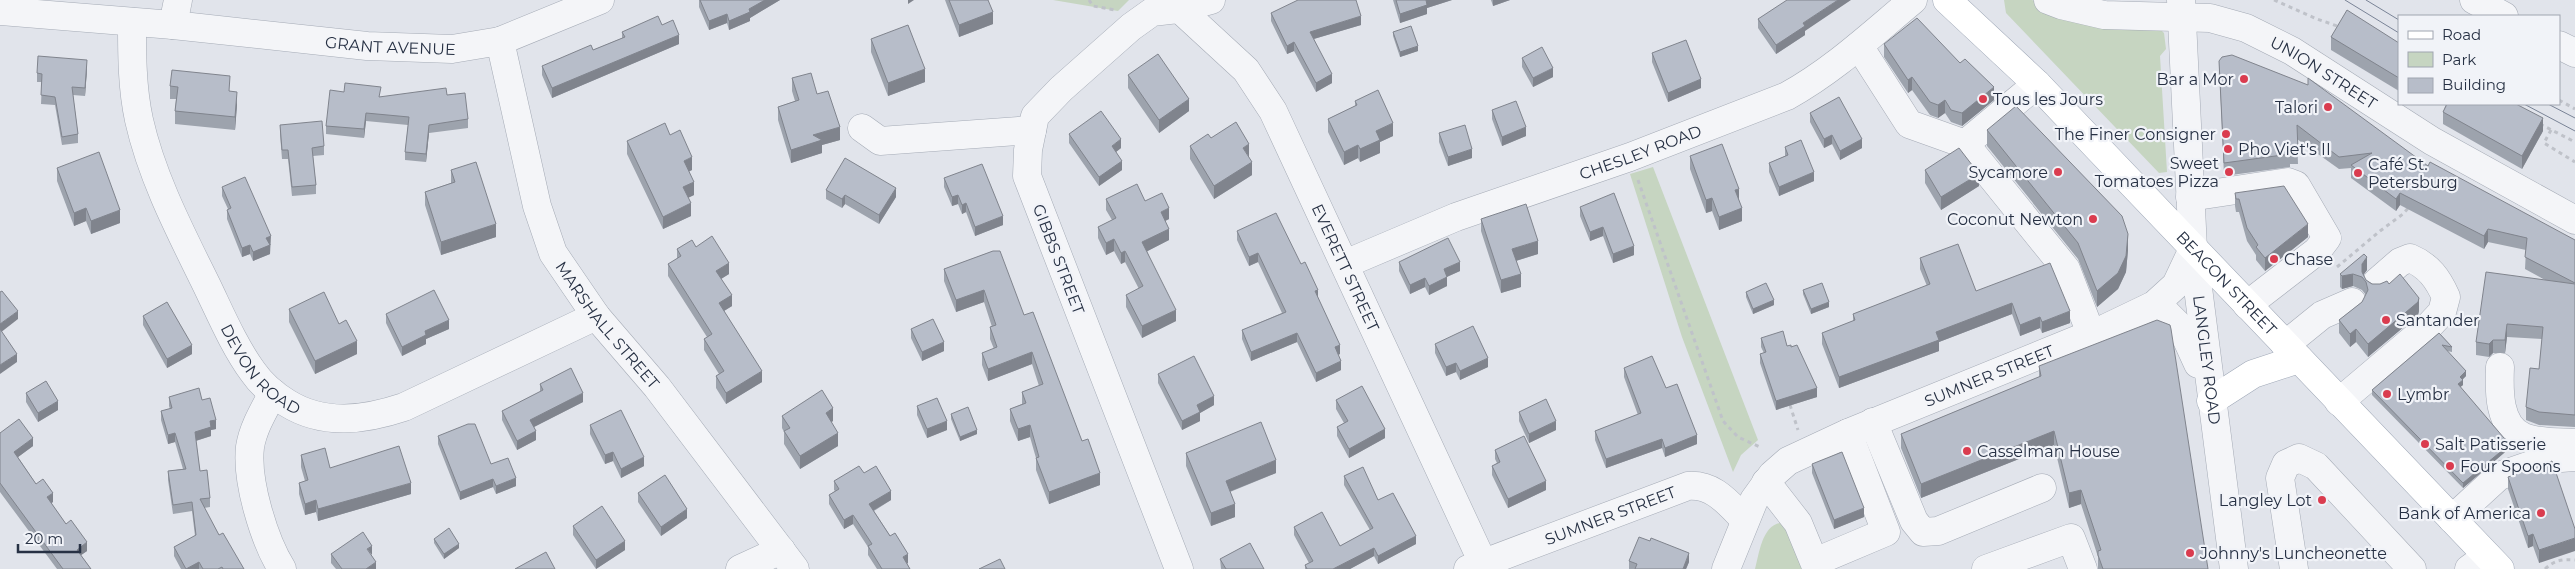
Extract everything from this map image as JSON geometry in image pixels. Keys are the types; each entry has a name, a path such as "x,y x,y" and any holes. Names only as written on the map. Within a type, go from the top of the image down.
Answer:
{"main road":[{"name":"BEACON STREET","path":"1947,0 2037,84 2452,519 2485,565"},
{"path":"2211,397 2292,352"}],"street":[{"name":"GRANT AVENUE","path":"0,11 90,10 132,22 176,12 367,46 452,49 500,41 600,0"},
{"name":"GIBBS STREET","path":"1179,569 1027,176 1028,150 1035,116 1061,89 1131,27 1152,12 1174,4 1211,0"},
{"name":"CHESLEY ROAD","path":"1345,264 1456,217 1630,157 1787,96 1810,83 1859,46 1913,0"},
{"name":"UNION STREET","path":"2048,0 2061,6 2104,15 2181,9 2236,24 2270,39 2327,73 2432,141 2575,220"},
{"path":"2474,0 2502,15"},
{"name":"EVERETT STREET","path":"1174,4 1246,70 1273,111 1345,264 1476,566"},
{"name":"LANGLEY ROAD","path":"2181,9 2193,249 2234,569"},
{"name":"DEVON ROAD","path":"132,22 133,76 139,119 162,189 239,351 254,374 273,393 305,412 326,418 346,420 366,418 404,407 596,316"},
{"name":"MARSHALL STREET","path":"500,41 537,206 553,253 596,316 656,387 788,560"},
{"path":"1859,46 1908,124 1965,144 2066,270 2091,334"},
{"path":"2560,46 2575,53"},
{"path":"1965,144 2037,84"},
{"path":"862,128 880,141 1032,130"},
{"path":"2190,197 2288,182 2296,185 2327,238 2317,251 2247,305"},
{"name":"SUMNER STREET","path":"1726,569 1745,520 1766,482 1788,461 1873,422 2091,334 2157,304 2176,285 2193,249"},
{"path":"2339,402 2429,326 2442,312 2446,297 2435,275 2426,266 2410,258 2400,262 2377,282"},
{"path":"2292,352 2322,314 2352,302"},
{"path":"2157,304 2185,334 2211,397"},
{"path":"2500,367 2500,400 2504,414 2517,432 2530,439 2575,443"},
{"path":"273,393 252,437 250,466 254,493 265,532 282,569"},
{"path":"1873,422 1914,521 1923,532 1938,531 2042,488"},
{"path":"1766,482 1798,523 1816,566 1886,532 1848,433"},
{"path":"2452,519 2499,476 2548,459 2575,457"},
{"path":"2294,569 2280,478 2286,464 2299,458 2316,466 2412,569"},
{"name":"SUMNER STREET","path":"1476,566 1688,486 1702,485 1712,489 1745,520"},
{"path":"1986,569 2071,538 2083,569"},
{"path":"740,569 788,560"}],"path":[{"path":"1089,0 1093,6 1118,10 1122,14"},
{"path":"2274,0 2340,27 2348,23"},
{"path":"2560,101 2575,109"},
{"path":"2535,121 2575,142"},
{"path":"2551,130 2544,143 2575,162"},
{"path":"1630,157 1723,421 1738,437 1762,448"},
{"path":"2335,269 2380,230 2403,214 2411,202"},
{"path":"1790,405 1798,431"},
{"path":"2545,569 2553,562 2563,559 2575,560"}],"green space":[{"path":"1053,0 1129,0 1118,11"},
{"path":"2004,0 2032,0 2050,7 2158,27 2164,33 2166,49 2160,56 2167,172 2159,173 2006,13"},
{"path":"1653,167 1758,440 1741,455 1733,472 1682,337 1630,174"},
{"path":"1780,523 1785,525 1808,569 1755,569 1765,535 1774,525"}],"building":[{"path":"700,0 765,0 749,9 750,12 729,21 727,14 709,21"},
{"path":"949,0 988,0 993,12 959,25"},
{"path":"1298,0 1356,0 1361,16 1310,32 1332,74 1316,83 1294,42 1287,46 1271,13"},
{"path":"1396,0 1426,0 1427,5 1400,14"},
{"path":"1787,0 1838,0 1803,23 1805,26 1776,45 1758,19"},
{"path":"2347,10 2398,42 2398,77 2331,37"},
{"path":"658,16 662,25 673,20 679,35 552,88 542,66 591,45 593,50 625,37 622,32"},
{"path":"1917,18 1960,63 1965,59 1994,87 1962,113 1951,110 1945,100 1938,105 1930,102 1912,77 1908,80 1884,44"},
{"path":"908,25 925,69 888,83 871,39"},
{"path":"1411,26 1418,46 1400,52 1393,32"},
{"path":"1686,40 1701,79 1668,93 1652,53"},
{"path":"1542,47 1553,68 1533,78 1522,58"},
{"path":"1158,54 1189,99 1159,120 1128,75"},
{"path":"2232,55 2308,85 2308,78 2428,166 2430,162 2575,240 2575,283 2525,257 2527,238 2488,229 2484,236 2400,193 2396,199 2351,165 2372,153 2339,157 2297,125 2298,151 2290,151 2290,154 2224,163 2219,61 2222,57"},
{"path":"38,56 87,60 85,88 72,87 78,134 62,137 55,97 41,95 42,74 37,73"},
{"path":"172,70 230,76 229,91 237,92 235,117 175,111 178,87 170,86"},
{"path":"811,73 817,94 828,91 840,127 813,135 822,140 791,150 778,107 799,100 792,78"},
{"path":"345,83 381,87 379,97 446,88 447,95 465,93 468,119 429,125 426,154 405,152 409,117 366,113 364,129 326,126 330,90 344,92"},
{"path":"1378,90 1393,123 1376,131 1380,140 1360,149 1358,145 1344,152 1328,119 1357,105 1355,101"},
{"path":"1839,97 1862,139 1840,151 1832,135 1824,139 1810,113"},
{"path":"1516,101 1526,127 1502,137 1492,110"},
{"path":"2446,105 2518,105 2543,118 2522,156 2443,112"},
{"path":"2016,106 2122,216 2128,234 2126,256 2118,273 2097,291 2078,243 1987,130"},
{"path":"1101,111 1121,139 1112,146 1122,161 1099,177 1069,134"},
{"path":"322,121 324,146 312,148 316,185 292,187 288,150 282,150 280,125"},
{"path":"1236,122 1249,144 1243,148 1252,162 1214,186 1190,146 1208,134 1211,138"},
{"path":"665,123 670,135 680,130 692,157 684,161 694,182 683,187 691,203 663,217 627,141"},
{"path":"1465,125 1472,149 1448,157 1439,133"},
{"path":"1801,140 1814,172 1779,187 1769,163 1788,155 1785,147"},
{"path":"1722,144 1739,189 1735,190 1742,208 1719,217 1712,198 1706,200 1690,156"},
{"path":"1959,148 1979,174 1941,197 1925,170"},
{"path":"99,152 120,210 91,221 86,208 74,213 57,168"},
{"path":"845,158 896,188 879,215 845,195 842,199 826,190"},
{"path":"476,162 496,224 441,242 425,192 455,182 451,170"},
{"path":"982,164 1003,216 975,227 966,203 962,205 958,195 952,197 944,178"},
{"path":"245,177 271,236 266,238 270,245 253,252 250,245 242,248 227,210 231,208 222,187"},
{"path":"1137,184 1145,201 1162,193 1169,208 1161,212 1169,229 1142,242 1176,310 1142,326 1126,295 1143,286 1125,251 1121,253 1114,239 1106,243 1098,227 1116,218 1106,199"},
{"path":"2284,186 2308,224 2265,258 2256,247 2258,245 2247,228 2239,199 2236,199 2235,193"},
{"path":"1614,193 1634,246 1613,254 1603,227 1590,232 1580,207"},
{"path":"1526,204 1538,241 1512,249 1521,274 1501,280 1481,219"},
{"path":"1276,213 1301,264 1305,262 1318,290 1315,291 1340,345 1335,347 1341,361 1316,373 1297,333 1251,352 1242,330 1286,312 1258,253 1249,257 1237,231"},
{"path":"712,236 729,263 716,271 732,295 719,303 762,371 726,393 716,376 724,371 704,339 712,334 668,264 681,256 677,249 692,240 696,247"},
{"path":"1448,238 1460,262 1444,269 1447,277 1429,286 1425,278 1410,285 1399,262"},
{"path":"1958,244 1976,291 2050,263 2070,311 2042,322 2040,317 2020,325 2012,303 1936,332 1939,340 1839,377 1822,333 1855,320 1853,314 1930,284 1920,258"},
{"path":"993,251 1000,251 1024,315 1033,312 1082,441 1088,439 1100,473 1049,492 1036,458 1039,457 1030,425 1018,429 1010,409 1026,403 1022,392 1043,384 1032,352 988,369 982,353 997,347 990,327 996,325 984,290 956,300 944,269"},
{"path":"2364,254 2367,257 2362,264 2362,272 2366,280 2372,284 2380,284 2387,281 2389,284 2400,274 2419,298 2418,302 2368,344 2356,329 2350,334 2339,320 2362,302 2368,290 2366,282 2362,277 2353,274 2342,276 2340,274"},
{"path":"2486,272 2575,284 2575,415 2539,412 2526,407 2530,368 2539,369 2543,327 2507,324 2505,340 2493,340 2489,344 2476,342"},
{"path":"1766,283 1774,300 1753,309 1746,292"},
{"path":"1822,283 1829,302 1811,309 1803,290"},
{"path":"434,290 449,320 425,331 426,335 402,347 386,314"},
{"path":"2,291 18,311 0,324 0,292"},
{"path":"324,292 339,324 346,320 357,341 315,361 289,309"},
{"path":"167,302 192,345 167,359 143,316"},
{"path":"933,319 944,342 922,352 911,329"},
{"path":"2157,320 2170,325 2171,329 2208,569 2103,569 2098,555 2098,551 2101,550 2081,490 2069,493 2054,431 1921,484 1901,434 2041,376 2039,366"},
{"path":"1473,326 1488,358 1460,371 1456,363 1446,367 1435,344"},
{"path":"0,329 17,354 0,365"},
{"path":"1783,331 1787,346 1797,345 1817,388 1776,401 1760,354 1766,352 1761,338"},
{"path":"2439,333 2452,347 2442,345 2466,371 2460,377 2463,380 2458,384 2504,438 2511,443 2463,483 2372,390"},
{"path":"1194,356 1214,396 1197,405 1200,412 1182,421 1158,374"},
{"path":"1652,356 1666,388 1677,384 1697,435 1665,448 1662,439 1606,459 1595,431 1641,413 1624,368"},
{"path":"571,368 583,393 530,420 536,431 517,441 502,411 543,390 540,384"},
{"path":"46,381 58,401 38,413 26,393"},
{"path":"1362,386 1385,429 1349,449 1337,427 1348,421 1336,400"},
{"path":"199,388 202,400 210,398 216,420 210,421 211,427 195,432 200,471 207,470 210,498 200,499 219,535 223,533 244,569 223,569 222,567 218,569 203,569 199,562 186,569 174,547 196,535 192,502 173,505 168,471 186,469 175,433 168,435 161,411 172,408 169,397"},
{"path":"822,390 833,408 826,413 838,433 800,456 784,431 790,428 782,416"},
{"path":"937,398 947,421 927,429 917,406"},
{"path":"1546,399 1556,421 1529,434 1519,412"},
{"path":"968,407 977,430 960,437 951,414"},
{"path":"621,410 644,457 621,469 613,452 605,455 590,425"},
{"path":"19,419 33,438 14,452 36,484 43,479 53,493 47,497 66,524 71,520 87,542 77,550 91,569 63,569 0,483 0,433"},
{"path":"1261,422 1276,460 1226,481 1235,504 1211,513 1186,453"},
{"path":"468,424 475,424 491,464 508,458 516,478 496,486 493,479 460,492 438,436"},
{"path":"1524,436 1546,481 1508,499 1492,466 1500,462 1495,450"},
{"path":"399,446 411,483 318,509 316,500 305,504 299,483 308,480 301,455 325,448 330,468"},
{"path":"1842,452 1864,508 1834,520 1812,464"},
{"path":"2552,461 2575,529 2575,538 2539,550 2533,534 2528,536 2508,477"},
{"path":"859,466 864,473 876,466 891,491 869,504 890,536 895,533 908,554 903,557 910,569 882,569 868,546 872,544 853,515 844,520 829,495 839,489 834,481"},
{"path":"1363,467 1378,500 1393,493 1416,536 1378,556 1374,548 1333,569 1307,569 1305,565 1313,561 1294,527 1322,512 1340,546 1373,528 1344,476"},
{"path":"665,475 687,509 661,527 638,493"},
{"path":"602,506 625,541 596,560 573,526"},
{"path":"449,528 459,544 444,554 434,539"},
{"path":"363,532 372,546 367,549 376,562 366,569 342,569 331,554"},
{"path":"1639,537 1650,541 1651,538 1689,553 1683,569 1635,569 1637,564 1629,561"},
{"path":"1250,543 1264,569 1226,569 1220,559"},
{"path":"546,552 555,569 515,569"},
{"path":"1000,559 1005,569 979,569"}],"tram line":[{"path":"2345,0 2398,32"},
{"path":"2366,0 2398,19"},
{"path":"2526,105 2575,131"},
{"path":"2550,105 2575,118"}],"place":[{"name":"Bar a Mor","path":"2244,79"},
{"name":"Tous les Jours","path":"1983,99"},
{"name":"Talori","path":"2328,107"},
{"name":"The Finer Consigner","path":"2226,134"},
{"name":"Pho Viet's II","path":"2228,149"},
{"name":"Sycamore","path":"2058,172"},
{"name":"Sweet Tomatoes Pizza","path":"2229,172"},
{"name":"Café St. Petersburg","path":"2358,173"},
{"name":"Coconut Newton","path":"2093,219"},
{"name":"Chase","path":"2274,259"},
{"name":"Santander","path":"2386,320"},
{"name":"Lymbr","path":"2387,394"},
{"name":"Salt Patisserie","path":"2425,444"},
{"name":"Casselman House","path":"1967,451"},
{"name":"Four Spoons","path":"2450,466"},
{"name":"Langley Lot","path":"2322,500"},
{"name":"Bank of America","path":"2541,513"},
{"name":"Johnny's Luncheonette","path":"2190,553"}]}
